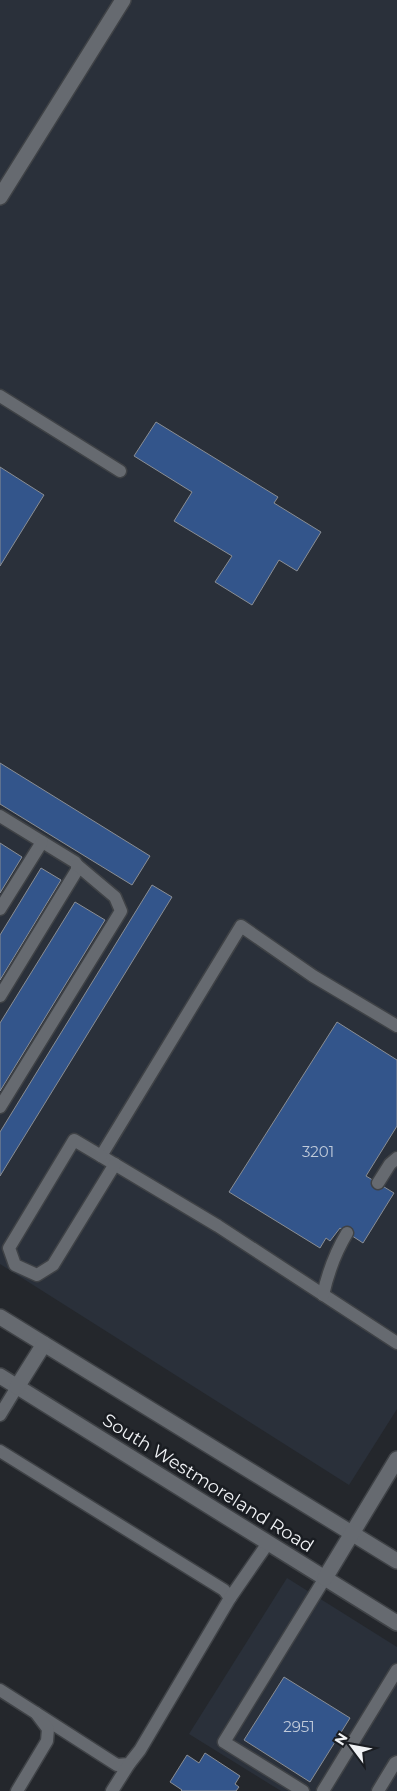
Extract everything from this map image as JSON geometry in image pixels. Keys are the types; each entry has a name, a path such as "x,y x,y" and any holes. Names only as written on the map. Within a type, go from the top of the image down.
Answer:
{"main road":[{"path":"0,197 123,0"},
{"name":"South Westmoreland Road","path":"0,1317 397,1561"},
{"path":"18,1387 44,1344"},
{"name":"South Westmoreland Road","path":"0,1376 397,1623"},
{"path":"324,1578 397,1459"}],"lane":[{"path":"0,396 120,471"},
{"path":"0,816 75,862 115,897 121,911 0,1106"},
{"path":"0,909 42,842"},
{"path":"0,996 77,870 77,865"},
{"path":"101,1156 241,926 313,976 397,1026"},
{"path":"115,1164 53,1265 37,1275 16,1265 9,1248 74,1140 115,1164 218,1226 397,1343"},
{"path":"378,1183 390,1164 397,1158"},
{"path":"323,1295 327,1275 337,1250 347,1233"},
{"path":"0,1415 18,1387"},
{"path":"0,1451 224,1590 230,1598"},
{"path":"112,1791 140,1750 230,1598 268,1542"},
{"path":"303,1791 224,1742 324,1578"},
{"path":"323,1791 397,1670"},
{"path":"0,1690 117,1765 129,1764"},
{"path":"17,1791 48,1742 48,1729 36,1713"},
{"path":"378,1791 397,1762"}],"shaded area":[{"path":"0,0 397,0 397,1409 349,1485 0,1264"},
{"path":"287,1578 397,1647 397,1791 281,1791 189,1734"}],"building":[{"path":"156,422 278,497 274,503 321,532 297,571 279,560 252,605 215,582 232,556 174,521 192,492 134,456"},
{"path":"0,467 44,495 0,566"},
{"path":"0,763 150,856 132,885 0,804"},
{"path":"0,843 22,857 0,893"},
{"path":"41,868 61,880 0,980 0,935"},
{"path":"152,885 172,897 0,1176 0,1132"},
{"path":"75,902 105,920 0,1091 0,1023"},
{"path":"337,1022 397,1060 397,1126 366,1176 394,1193 363,1243 340,1228 330,1241 326,1238 320,1248 229,1192"},
{"path":"284,1677 350,1718 310,1782 244,1740"},
{"path":"205,1753 240,1776 235,1784 239,1787 236,1791 181,1791 170,1782 187,1755 199,1763"}]}
